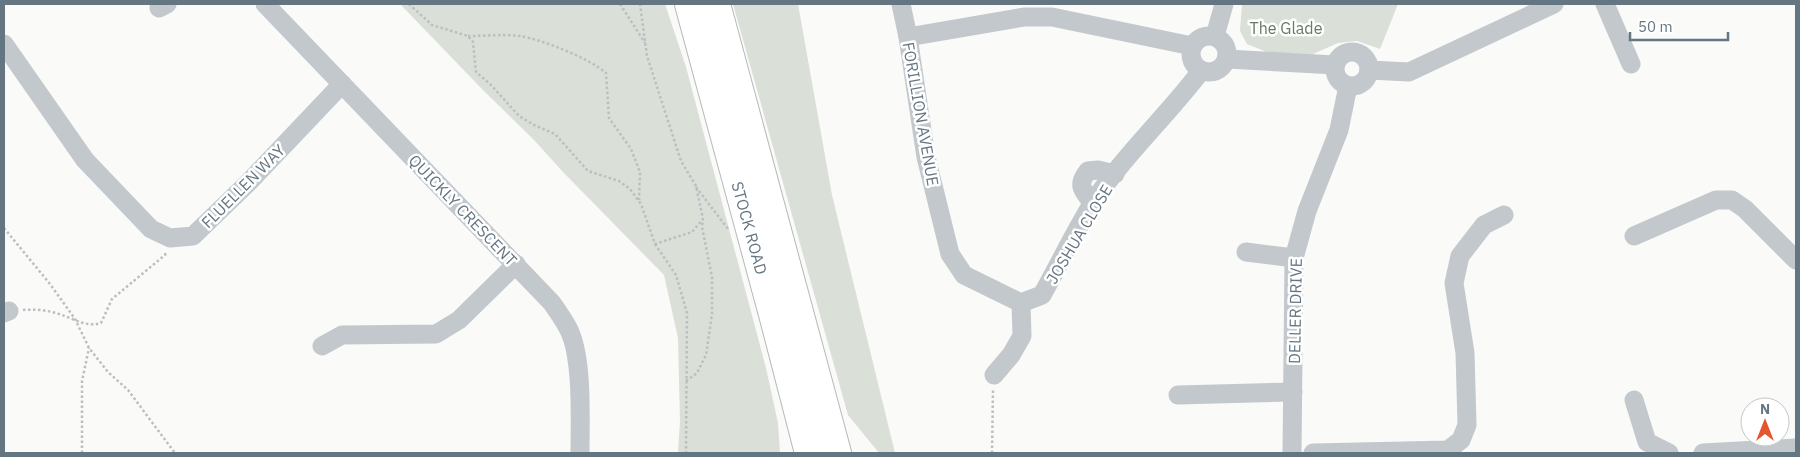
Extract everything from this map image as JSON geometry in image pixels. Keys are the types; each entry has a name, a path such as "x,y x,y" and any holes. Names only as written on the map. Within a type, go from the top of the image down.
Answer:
{"highway":[{"name":"STOCK ROAD","path":"689,4 809,453"},
{"name":"STOCK ROAD","path":"716,4 836,453"}],"street":[{"name":"QUICKLY CRESCENT","path":"265,4 552,303 570,331 578,368 580,453"},
{"name":"FORILLION AVENUE","path":"902,4 926,157 950,254 964,275 1021,303"},
{"path":"1216,36 1224,4"},
{"path":"1369,70 1409,72 1554,4"},
{"path":"1605,4 1630,64"},
{"path":"908,37 1024,17 1052,17 1192,46"},
{"path":"1205,36 1216,36 1224,43 1227,59 1222,67 1214,72 1201,71 1193,64 1190,54 1192,46 1196,40 1205,36"},
{"path":"4,44 85,160 151,228 170,238"},
{"path":"1354,52 1362,56 1367,62 1369,70 1367,78 1355,86 1348,86 1340,82 1335,74 1335,65 1338,58 1346,53 1354,52"},
{"path":"1227,59 1335,65"},
{"name":"JOSHUA CLOSE","path":"1021,303 1042,295 1093,204 1115,174 1184,94 1201,71"},
{"name":"FLUELLEN WAY","path":"170,238 193,236 249,182 342,84"},
{"name":"DELLER DRIVE","path":"1292,453 1294,258 1307,211 1339,130 1348,86"},
{"path":"1634,236 1716,200 1732,200 1745,209 1796,260"},
{"path":"1313,453 1448,450 1461,440 1467,426 1465,353 1454,283 1460,256 1484,225 1504,215"},
{"path":"1246,252 1294,258"},
{"path":"322,346 342,335 436,334 459,320 516,264"},
{"path":"994,375 1012,355 1022,336 1021,303"},
{"path":"1178,395 1293,392"},
{"path":"1634,400 1647,442 1669,453"},
{"path":"1703,453 1796,448"}],"path":[{"path":"409,4 432,25 468,36 520,36 560,49 596,65 606,73 609,118 631,149 640,172 639,201"},
{"path":"620,4 646,44"},
{"path":"640,4 647,56 680,161 729,230"},
{"path":"468,36 473,42 476,72 491,85 519,116 534,125 556,134 588,171 619,181 639,201 655,244 676,275 687,313 686,453"},
{"path":"686,381 697,373 706,354 712,314 712,277 696,186"},
{"path":"655,244 692,232 703,220"},
{"path":"4,228 50,284 75,319 89,348 108,372 128,390 175,453"},
{"path":"6,312 37,309 57,313 91,326 101,323 112,299 165,256 170,238"},
{"path":"82,453 82,381 89,348"},
{"path":"992,453 994,375"}],"green space":[{"path":"400,4 665,4 686,67 766,368 778,423 780,453 678,453 680,421 678,338 664,275"},
{"path":"733,4 798,4 832,195 895,453 879,453 848,415"},
{"name":"The Glade","path":"1242,4 1398,4 1380,49 1357,41 1338,43 1313,54 1269,53 1247,44 1240,31"}]}
